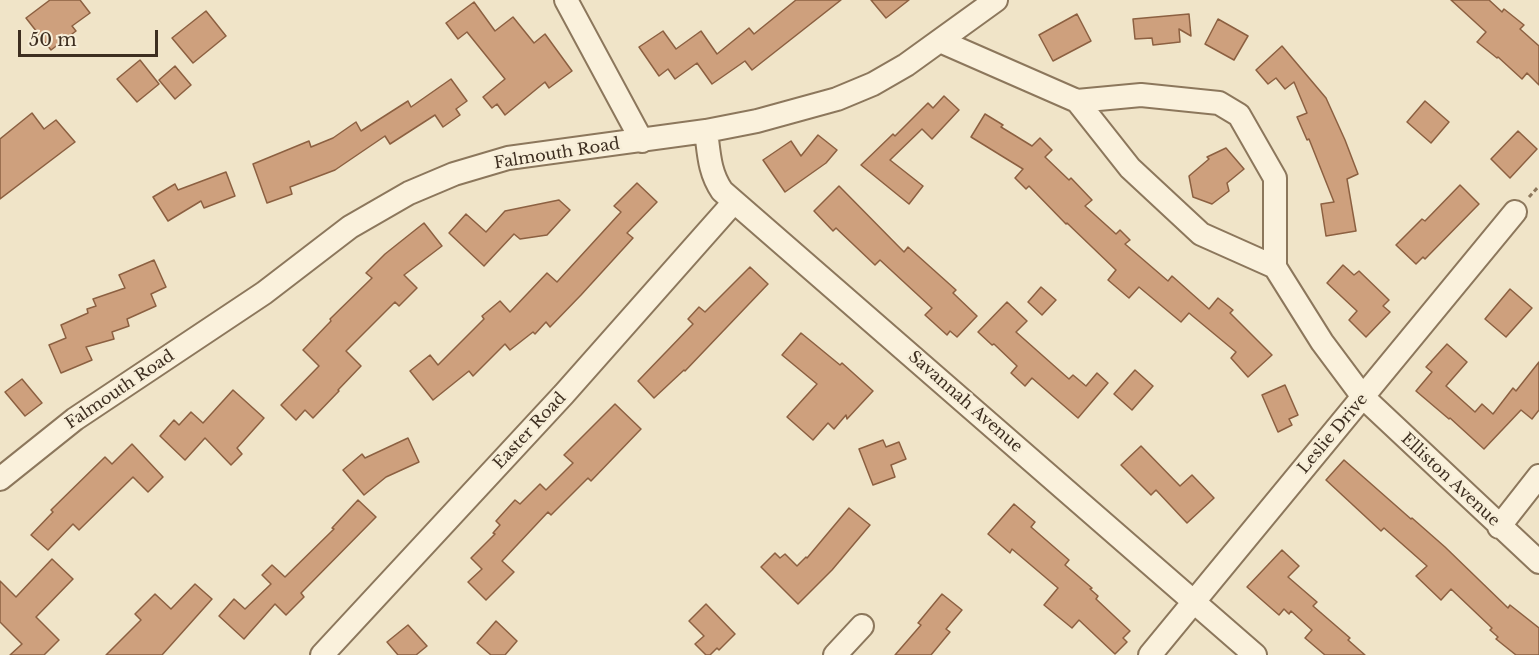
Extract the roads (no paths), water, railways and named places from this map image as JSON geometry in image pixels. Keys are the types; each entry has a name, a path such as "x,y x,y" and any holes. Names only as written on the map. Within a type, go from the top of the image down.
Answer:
{"street":[{"path":"566,0 642,141"},
{"name":"Falmouth Road","path":"0,479 75,419 264,293 350,227 408,193 454,174 508,158 706,131 757,121 837,99 873,84 940,41 996,0"},
{"path":"940,41 1077,101 1130,168 1202,234 1275,267 1275,178 1239,115 1219,103 1141,95 1077,101"},
{"name":"Savannah Avenue","path":"706,131 711,170 714,180 722,191 1255,655"},
{"name":"Easter Road","path":"322,655 564,394 734,202"},
{"name":"Leslie Drive","path":"1150,655 1515,212"},
{"name":"Elliston Avenue","path":"1275,267 1322,342 1363,398 1539,562"},
{"path":"1499,527 1539,476"},
{"path":"835,655 862,626"}]}
